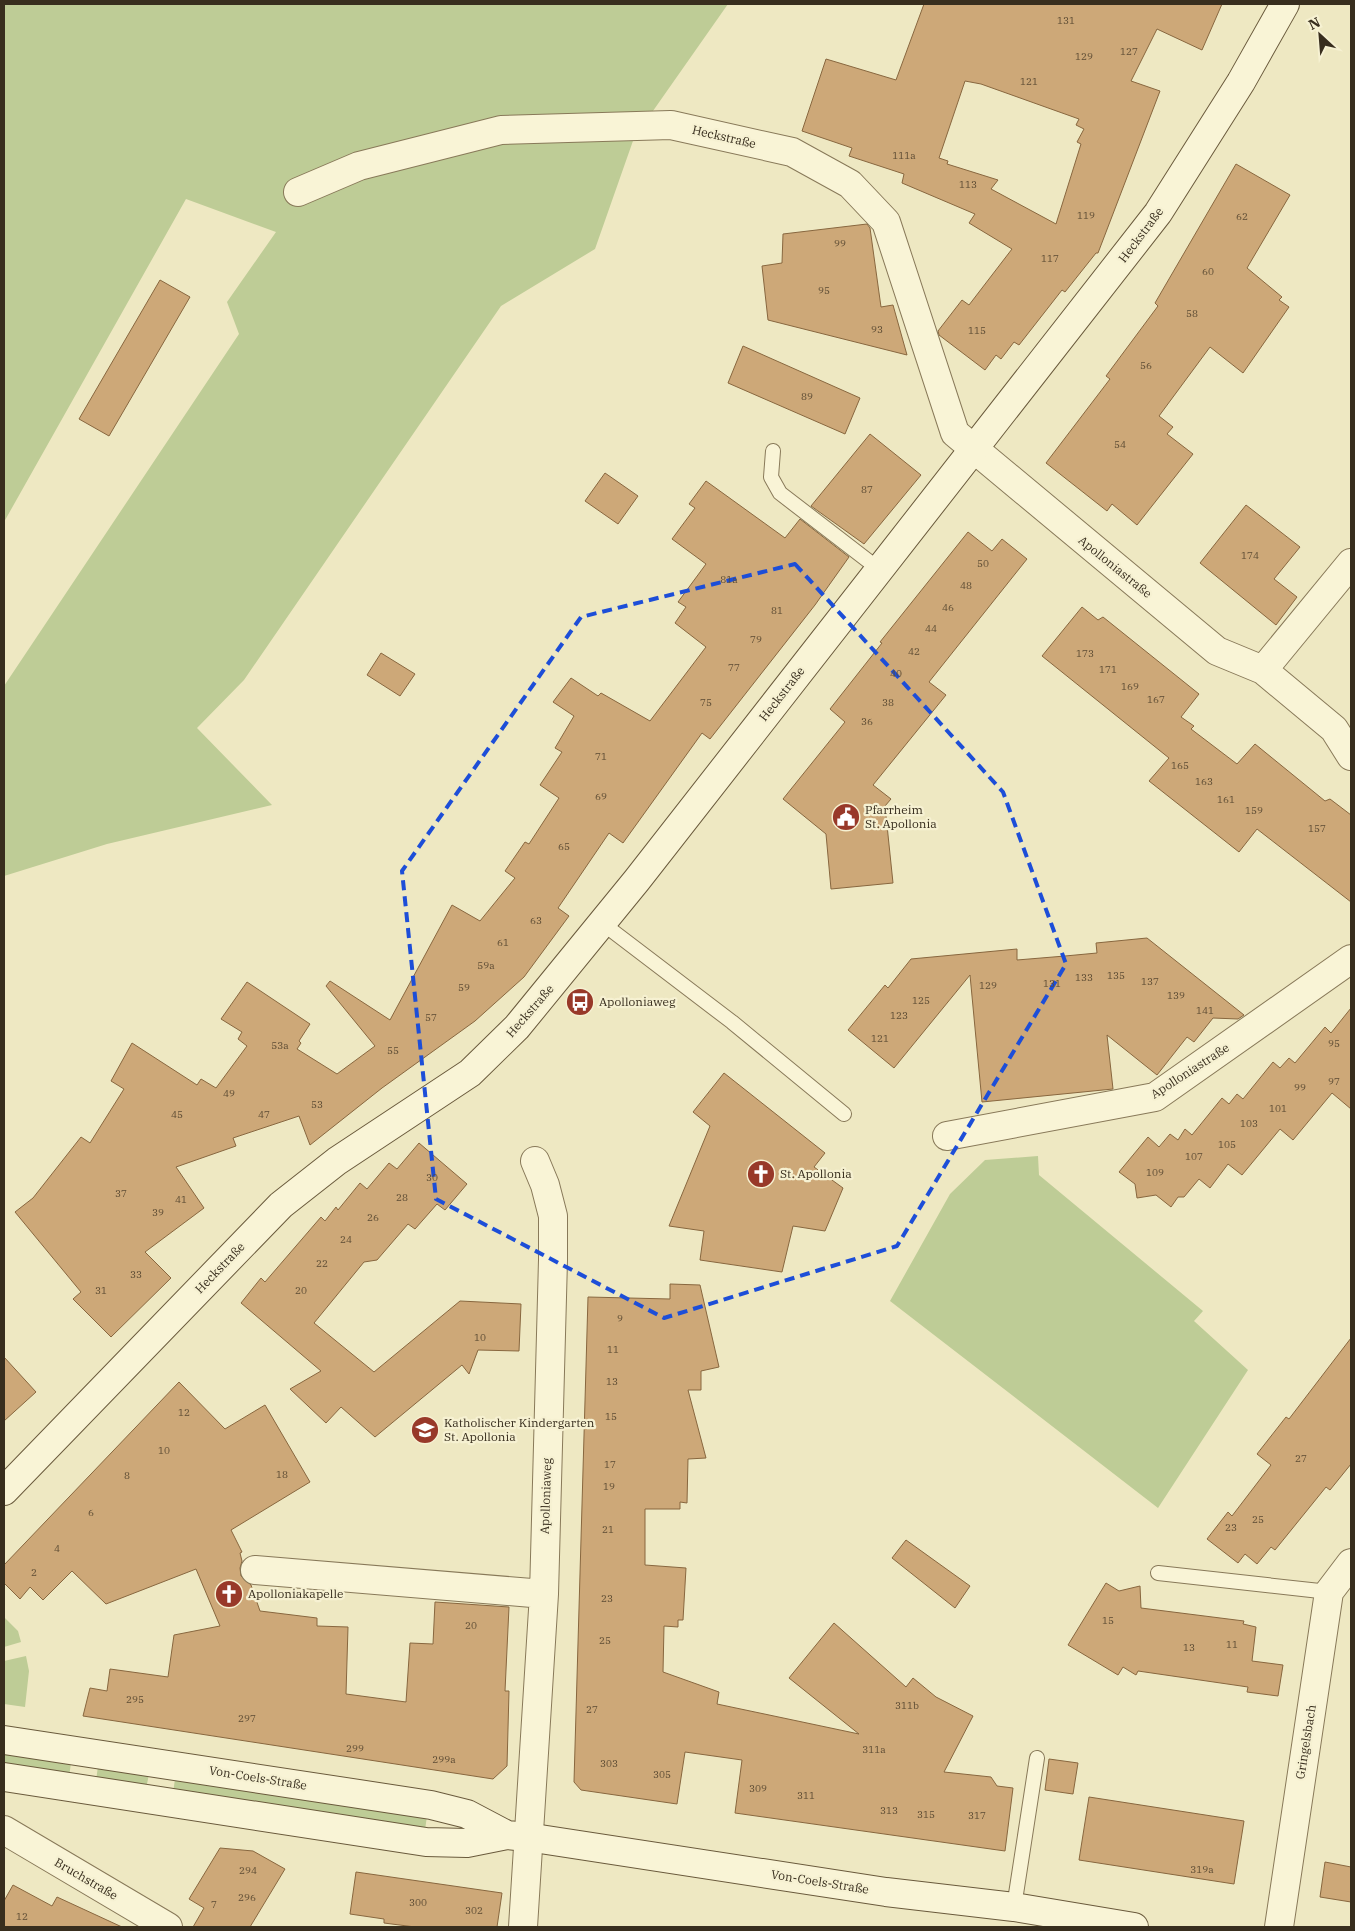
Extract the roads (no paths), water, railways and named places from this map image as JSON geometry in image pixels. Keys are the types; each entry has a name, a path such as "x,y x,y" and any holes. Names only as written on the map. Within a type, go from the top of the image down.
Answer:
{"main road":[{"name":"Heckstraße","path":"4,1491 281,1205 337,1161 470,1073 495,1050 558,979 1158,214 1241,82 1285,4"},
{"name":"Heckstraße","path":"298,192 359,166 502,130 671,125 792,152 850,184 886,222 955,433 974,451"},
{"name":"Apolloniastraße","path":"974,451 1217,651 1263,670 1334,729 1351,756"},
{"path":"1263,670 1351,563"},
{"name":"Apolloniastraße","path":"946,1136 1154,1098 1351,959"},
{"name":"Apolloniaweg","path":"517,1836 544,1594 552,1216 545,1186 535,1160"},
{"name":"Gringelsbach","path":"1279,1927 1329,1592 1351,1563"},
{"path":"255,1570 544,1594"},
{"name":"Von-Coels-Straße","path":"4,1740 431,1805 467,1814 517,1836 886,1892 1014,1907 1134,1927"},
{"name":"Von-Coels-Straße","path":"4,1777 426,1842 467,1843 517,1836"},
{"name":"Bruchstraße","path":"4,1830 168,1927"},
{"path":"517,1836 523,1927"}],"lane":[{"path":"773,452 771,478 780,493 880,570"},
{"path":"602,923 732,1022 844,1114"},
{"path":"1158,1573 1329,1592"},
{"path":"1014,1907 1037,1758"}],"place":[{"name":"Pfarrheim St. Apollonia","path":"846,817"},
{"name":"Apolloniaweg","path":"580,1002"},
{"name":"St. Apollonia","path":"761,1174"},
{"name":"Katholischer Kindergarten St. Apollonia","path":"425,1430"},
{"name":"Apolloniakapelle","path":"229,1594"}]}
